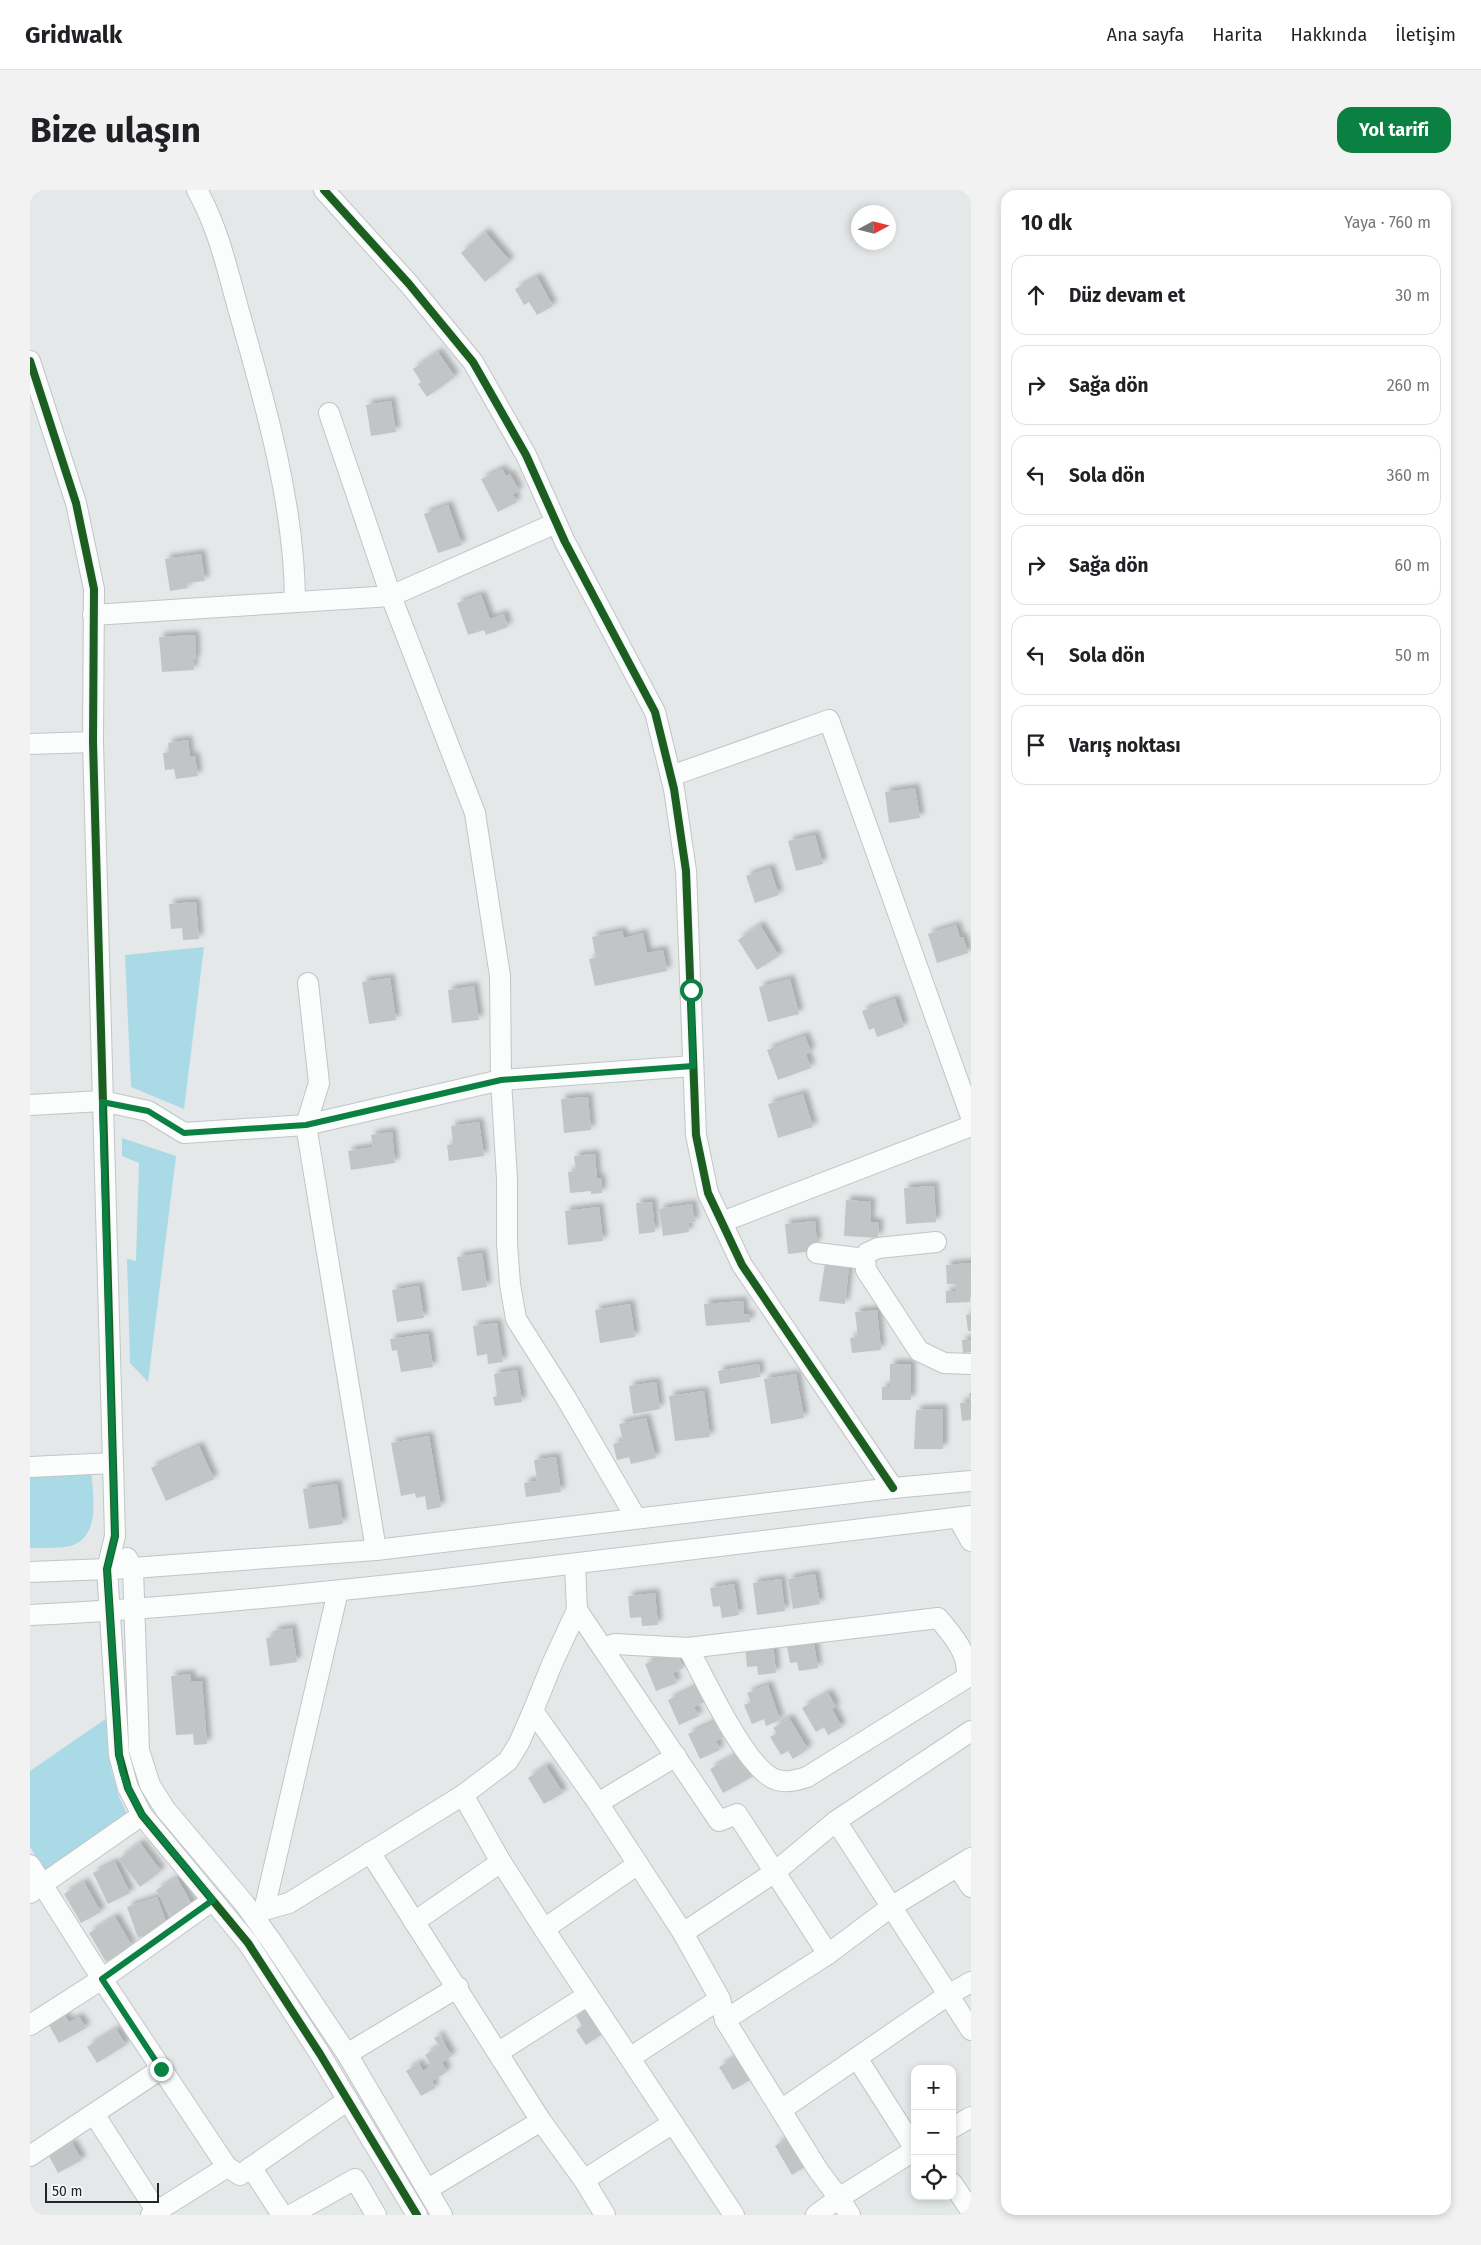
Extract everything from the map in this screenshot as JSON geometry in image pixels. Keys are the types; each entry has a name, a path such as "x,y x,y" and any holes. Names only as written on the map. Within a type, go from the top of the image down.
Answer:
{"street":[{"path":"197,190 217,233 262,394 292,535 295,565 295,602"},
{"path":"324,190 409,284 473,362 526,455 556,523 655,712 670,776 686,871 696,1135 708,1194 742,1265 893,1488"},
{"path":"30,361 76,503 94,588 93,742 115,1536 107,1569 119,1755 128,1788 142,1815 248,1943 348,2100 417,2215"},
{"path":"329,413 391,596 474,813 500,976 501,1080 507,1179 507,1244 510,1284 516,1319 566,1398 636,1518"},
{"path":"93,615 391,596 556,523"},
{"path":"670,776 829,720 971,1117"},
{"path":"30,744 93,742"},
{"path":"308,983 319,1083 306,1125 376,1550"},
{"path":"30,1105 102,1102 148,1111 184,1133 306,1125 501,1080 693,1066"},
{"path":"722,1222 971,1126"},
{"path":"936,1242 878,1248 867,1253 865,1259 866,1270 919,1351 944,1363 971,1364"},
{"path":"817,1253 865,1259"},
{"path":"30,1467 113,1463"},
{"path":"30,1572 133,1568 376,1550 893,1488 971,1481"},
{"path":"30,1615 109,1612 338,1591 575,1565 964,1517 971,1540"},
{"path":"115,1536 133,1568 140,1750 145,1774 156,1797 164,1809 259,1914 347,2054 442,2215"},
{"path":"259,1914 289,1903 464,1795 508,1761 519,1743 577,1610 575,1565"},
{"path":"259,1914 338,1591"},
{"path":"577,1610 719,1821 736,1814 828,1954"},
{"path":"603,1648 615,1644 688,1648 938,1618 964,1655 968,1668 966,1678 808,1777 790,1782 777,1780 765,1774 744,1749 688,1648"},
{"path":"533,1711 598,1803 638,1864 720,1999 724,2020 818,2170 850,2215"},
{"path":"682,1934 775,1872 836,1821 970,1736"},
{"path":"598,1803 676,1756"},
{"path":"464,1795 501,1862 544,1929 734,2215"},
{"path":"36,1889 142,1815"},
{"path":"836,1821 971,2030"},
{"path":"370,1852 458,1987 541,2121 584,2180 605,2215"},
{"path":"414,1922 501,1862"},
{"path":"724,2020 828,1954 891,1907 965,1862 971,1887"},
{"path":"544,1929 638,1864"},
{"path":"30,1866 36,1889 102,1979 227,2167 240,2175 348,2100"},
{"path":"31,2023 102,1979 213,1900"},
{"path":"781,2110 948,1995 971,1982"},
{"path":"347,2054 458,1987"},
{"path":"499,2052 588,1996"},
{"path":"630,2056 720,1999"},
{"path":"857,2058 911,2144"},
{"path":"32,2151 94,2114 161,2069"},
{"path":"94,2114 155,2214 227,2167"},
{"path":"956,2126 971,2117"},
{"path":"428,2189 541,2121"},
{"path":"584,2180 673,2123"},
{"path":"816,2215 839,2198 911,2153"},
{"path":"251,2167 282,2215"},
{"path":"291,2215 355,2180 376,2215"},
{"path":"956,2189 971,2211"}],"shaded area":[{"path":"204,947 184,1109 131,1087 125,955"},
{"path":"122,1138 176,1156 148,1382 130,1363 127,1259 136,1261 139,1163 122,1156"},
{"path":"91,1472 94,1506 93,1518 85,1537 77,1543 65,1547 30,1548 30,1475"},
{"path":"107,1718 111,1769 119,1797 130,1820 46,1873 30,1847 30,1771"}],"building":[{"path":"485,232 510,261 485,282 461,253"},
{"path":"537,277 553,306 537,315 529,302 524,305 515,289"},
{"path":"438,352 455,377 427,397 418,384 421,382 413,369"},
{"path":"391,401 396,432 371,436 366,405"},
{"path":"502,469 506,476 510,474 519,491 513,494 517,502 498,512 481,479"},
{"path":"448,505 462,545 438,553 424,514"},
{"path":"201,554 205,581 187,583 188,588 170,591 165,559"},
{"path":"481,595 490,619 504,614 508,627 486,635 484,630 468,635 457,603"},
{"path":"195,635 196,660 193,660 194,670 162,672 159,637"},
{"path":"188,740 190,757 195,756 198,776 176,779 174,769 165,770 163,753 169,752 168,743"},
{"path":"915,788 920,818 889,823 885,792"},
{"path":"815,835 823,864 796,871 788,841"},
{"path":"770,868 779,895 755,903 746,876"},
{"path":"196,902 199,939 183,940 182,928 171,929 169,904"},
{"path":"760,925 779,956 757,970 738,940"},
{"path":"956,925 960,938 963,937 968,953 937,963 928,934"},
{"path":"622,931 624,938 643,933 647,953 663,950 667,971 595,986 589,959 596,958 592,937"},
{"path":"390,978 396,1020 369,1024 362,982"},
{"path":"790,979 799,1014 768,1022 759,987"},
{"path":"474,986 479,1020 452,1023 448,990"},
{"path":"895,999 904,1027 877,1037 874,1028 869,1030 862,1011"},
{"path":"805,1036 811,1052 806,1054 811,1068 778,1080 767,1050"},
{"path":"803,1094 813,1127 778,1138 768,1104"},
{"path":"588,1097 591,1130 564,1133 561,1099"},
{"path":"479,1122 484,1156 449,1161 447,1145 453,1144 451,1126"},
{"path":"392,1132 395,1163 351,1170 348,1151 373,1147 371,1135"},
{"path":"595,1154 597,1179 601,1178 602,1193 591,1194 591,1191 570,1193 568,1172 576,1171 574,1156"},
{"path":"934,1186 936,1222 906,1224 904,1188"},
{"path":"846,1200 871,1202 870,1222 879,1223 878,1238 844,1236"},
{"path":"652,1202 655,1232 639,1234 636,1203"},
{"path":"692,1204 695,1222 688,1223 689,1232 663,1236 659,1209"},
{"path":"599,1207 603,1241 568,1245 565,1211"},
{"path":"815,1221 817,1243 813,1243 814,1251 788,1254 785,1224"},
{"path":"482,1253 487,1287 462,1291 457,1257"},
{"path":"971,1263 970,1302 946,1303 946,1291 956,1291 955,1284 947,1284 946,1265"},
{"path":"825,1264 849,1266 845,1304 819,1301"},
{"path":"419,1286 424,1318 397,1322 392,1290"},
{"path":"743,1301 744,1315 750,1314 750,1322 706,1326 704,1304"},
{"path":"630,1304 635,1337 600,1343 595,1310"},
{"path":"877,1310 881,1350 852,1353 850,1338 858,1337 855,1312"},
{"path":"971,1314 971,1331 968,1331 966,1315"},
{"path":"497,1323 503,1362 488,1364 487,1354 477,1356 473,1326"},
{"path":"428,1334 433,1367 401,1372 397,1350 392,1351 390,1339"},
{"path":"962,1340 971,1340 971,1352 963,1353"},
{"path":"759,1364 760,1377 720,1384 718,1371"},
{"path":"890,1364 911,1364 911,1400 882,1400 882,1387 890,1387"},
{"path":"517,1370 522,1402 495,1406 493,1397 497,1396 494,1374"},
{"path":"796,1374 804,1418 771,1424 764,1379"},
{"path":"656,1382 660,1409 633,1414 629,1386"},
{"path":"704,1391 710,1437 675,1441 669,1396"},
{"path":"969,1393 971,1393 971,1420 962,1421 960,1403 970,1402"},
{"path":"943,1409 943,1449 914,1449 916,1410"},
{"path":"646,1418 656,1458 631,1464 629,1457 617,1460 613,1444 623,1441 619,1424"},
{"path":"429,1436 441,1507 427,1510 425,1496 416,1498 415,1493 401,1496 391,1443"},
{"path":"199,1446 214,1479 166,1501 151,1468"},
{"path":"556,1457 561,1492 526,1497 524,1483 537,1481 534,1460"},
{"path":"337,1484 343,1524 309,1529 303,1489"},
{"path":"815,1574 820,1604 793,1609 788,1579"},
{"path":"781,1579 785,1611 757,1615 753,1583"},
{"path":"734,1584 739,1615 722,1618 720,1606 713,1607 710,1588"},
{"path":"655,1593 658,1625 642,1626 641,1617 630,1618 628,1596"},
{"path":"292,1628 297,1662 270,1666 266,1638 274,1637 273,1631"},
{"path":"813,1638 818,1668 799,1671 797,1662 790,1663 786,1642"},
{"path":"773,1643 776,1673 758,1675 757,1666 747,1667 745,1646"},
{"path":"677,1651 683,1668 673,1673 677,1683 656,1691 645,1664"},
{"path":"191,1674 191,1681 202,1681 207,1744 194,1745 193,1734 176,1735 171,1676"},
{"path":"768,1685 780,1720 766,1726 764,1719 752,1724 744,1705 751,1702 747,1693"},
{"path":"698,1686 705,1702 694,1707 699,1716 679,1725 668,1700"},
{"path":"828,1693 836,1707 832,1709 842,1727 828,1735 824,1727 816,1732 802,1708"},
{"path":"789,1718 808,1749 793,1759 788,1751 781,1755 770,1737 777,1733 773,1728"},
{"path":"719,1720 726,1736 716,1741 720,1750 700,1759 688,1734"},
{"path":"738,1754 752,1777 723,1793 710,1769"},
{"path":"546,1766 563,1793 544,1804 528,1778"},
{"path":"140,1843 161,1871 140,1887 119,1859"},
{"path":"115,1862 130,1893 108,1904 93,1873"},
{"path":"177,1878 195,1910 174,1922 156,1890"},
{"path":"84,1882 101,1912 81,1923 64,1894"},
{"path":"157,1897 168,1927 138,1938 127,1907"},
{"path":"115,1917 132,1946 106,1962 89,1933"},
{"path":"589,2008 605,2032 586,2045 576,2030 582,2026 576,2016"},
{"path":"65,2016 69,2022 79,2017 86,2028 59,2043 49,2025"},
{"path":"116,2029 126,2045 97,2063 87,2047"},
{"path":"439,2035 452,2056 442,2062 447,2072 432,2081 435,2088 421,2096 406,2071 419,2063 423,2071 431,2066 425,2055 439,2046 434,2038"},
{"path":"736,2057 750,2080 733,2090 719,2067"},
{"path":"792,2135 809,2164 792,2175 775,2146"},
{"path":"72,2143 82,2160 58,2173 49,2156"}],"cycle path":[{"path":"324,190 409,284 473,362 526,455 565,542 655,712 674,789 686,871 696,1135 708,1193 742,1265 893,1488"},
{"path":"30,361 76,503 94,589 93,742 115,1536 107,1569 119,1755 128,1788 142,1815 248,1943 320,2054 417,2215"}],"route":[{"path":"161,2069 102,1979 213,1900 142,1815 128,1788 119,1755 107,1569 115,1536 102,1102 148,1111 184,1133 306,1125 501,1080 693,1066 691,990"}]}
